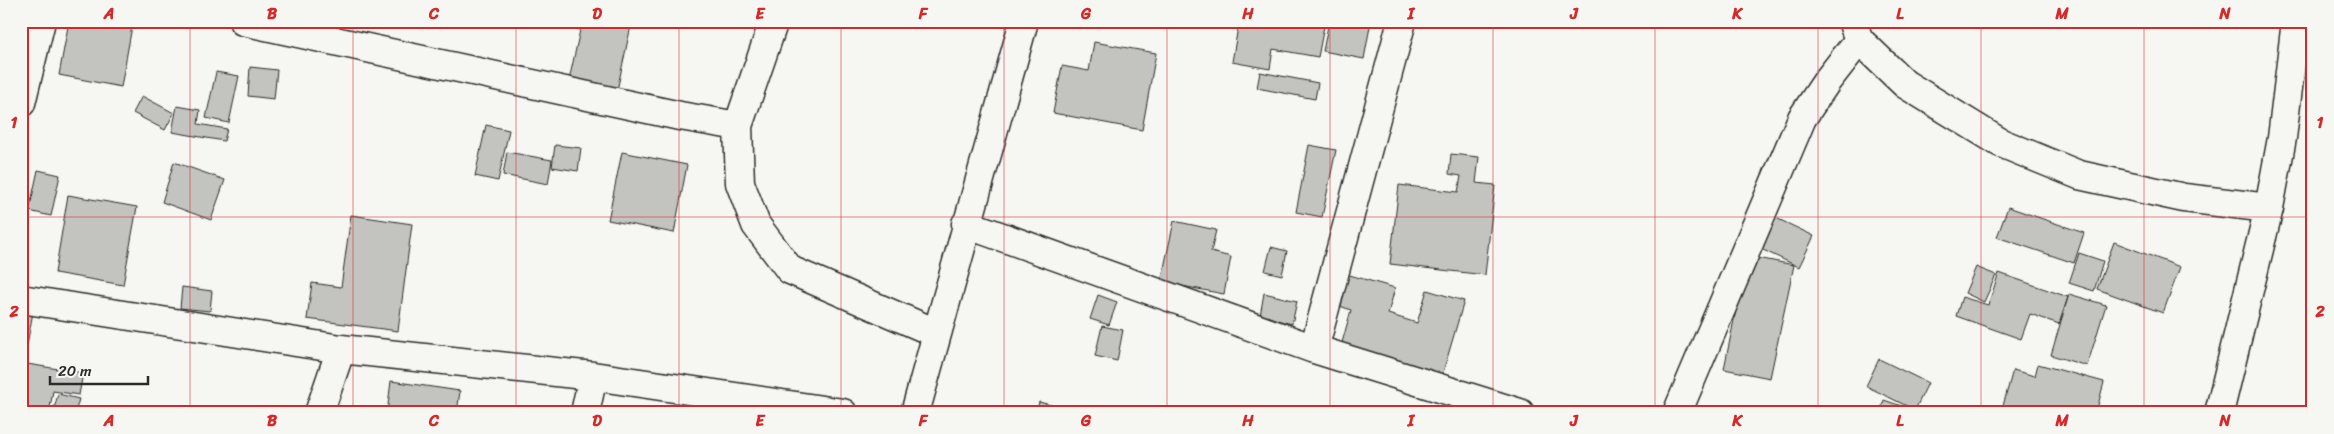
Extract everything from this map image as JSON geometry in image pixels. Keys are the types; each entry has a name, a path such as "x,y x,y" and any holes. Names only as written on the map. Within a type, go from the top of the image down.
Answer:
{"street":[{"path":"21,103 41,21"},
{"path":"243,21 670,114 738,126"},
{"path":"774,21 738,126 740,183 756,225 790,270 936,333"},
{"path":"916,413 966,224 1024,21"},
{"path":"1314,349 1402,21"},
{"path":"2220,413 2269,208 2282,138 2296,21"},
{"path":"1677,413 1802,118 1827,81 1856,31 1906,84 2001,143 2079,175 2184,198 2269,208"},
{"path":"966,224 1314,349 1520,413"},
{"path":"21,299 341,349 593,376 843,413"},
{"path":"319,413 341,349"},
{"path":"585,413 593,376"}],"building":[{"path":"69,21 133,21 121,87 59,75"},
{"path":"582,21 632,21 616,95 568,85"},
{"path":"1239,21 1325,21 1318,57 1273,49 1270,69 1232,62"},
{"path":"1329,21 1371,21 1364,59 1323,51"},
{"path":"1094,42 1156,53 1142,130 1053,113 1062,66 1089,71"},
{"path":"250,67 277,70 274,99 248,96"},
{"path":"216,72 239,76 229,123 206,118"},
{"path":"1260,72 1318,83 1315,99 1257,88"},
{"path":"142,96 174,113 165,130 133,113"},
{"path":"177,106 200,110 198,124 227,129 224,141 172,132"},
{"path":"486,125 509,130 498,181 475,176"},
{"path":"555,145 581,148 578,171 552,167"},
{"path":"1309,145 1336,150 1322,217 1296,212"},
{"path":"507,152 552,160 548,184 503,175"},
{"path":"622,152 687,165 674,233 608,220"},
{"path":"1451,154 1479,157 1476,183 1495,185 1485,275 1390,264 1399,185 1458,192 1461,176 1449,174"},
{"path":"174,162 225,180 211,220 162,202"},
{"path":"38,170 60,175 51,216 29,211"},
{"path":"68,195 137,207 123,285 55,273"},
{"path":"2008,207 2084,233 2074,263 1997,237"},
{"path":"351,215 412,224 398,331 307,319 312,283 341,287"},
{"path":"1776,218 1814,236 1799,267 1761,249"},
{"path":"1174,221 1216,230 1211,252 1231,257 1224,294 1161,282"},
{"path":"2114,242 2180,267 2163,313 2097,289"},
{"path":"1271,247 1287,251 1282,275 1265,271"},
{"path":"2079,253 2103,261 2094,291 2069,283"},
{"path":"1747,256 1794,265 1770,378 1724,369"},
{"path":"1976,267 1996,275 1984,302 1965,293"},
{"path":"1999,273 2068,297 2059,324 2030,314 2021,339 1956,316 1962,297 1988,305"},
{"path":"1346,274 1395,288 1388,314 1417,323 1427,290 1464,301 1441,379 1340,350 1351,310 1337,305"},
{"path":"182,287 212,291 210,311 180,308"},
{"path":"1264,293 1297,301 1292,324 1260,316"},
{"path":"2069,294 2106,305 2087,366 2051,355"},
{"path":"1098,295 1117,302 1109,325 1090,319"},
{"path":"21,310 33,312 27,345 21,344"},
{"path":"1102,326 1123,330 1117,361 1095,356"},
{"path":"1879,359 1928,383 1915,410 1866,386"},
{"path":"21,363 83,373 79,395 53,391 49,413 21,413"},
{"path":"2038,364 2104,382 2096,413 2001,413 2013,370 2035,376"},
{"path":"391,381 460,391 457,413 387,413"},
{"path":"58,394 79,399 75,413 53,413"},
{"path":"1884,400 1913,410 1912,413 1880,413"},
{"path":"1039,402 1082,413 1036,413"}]}
